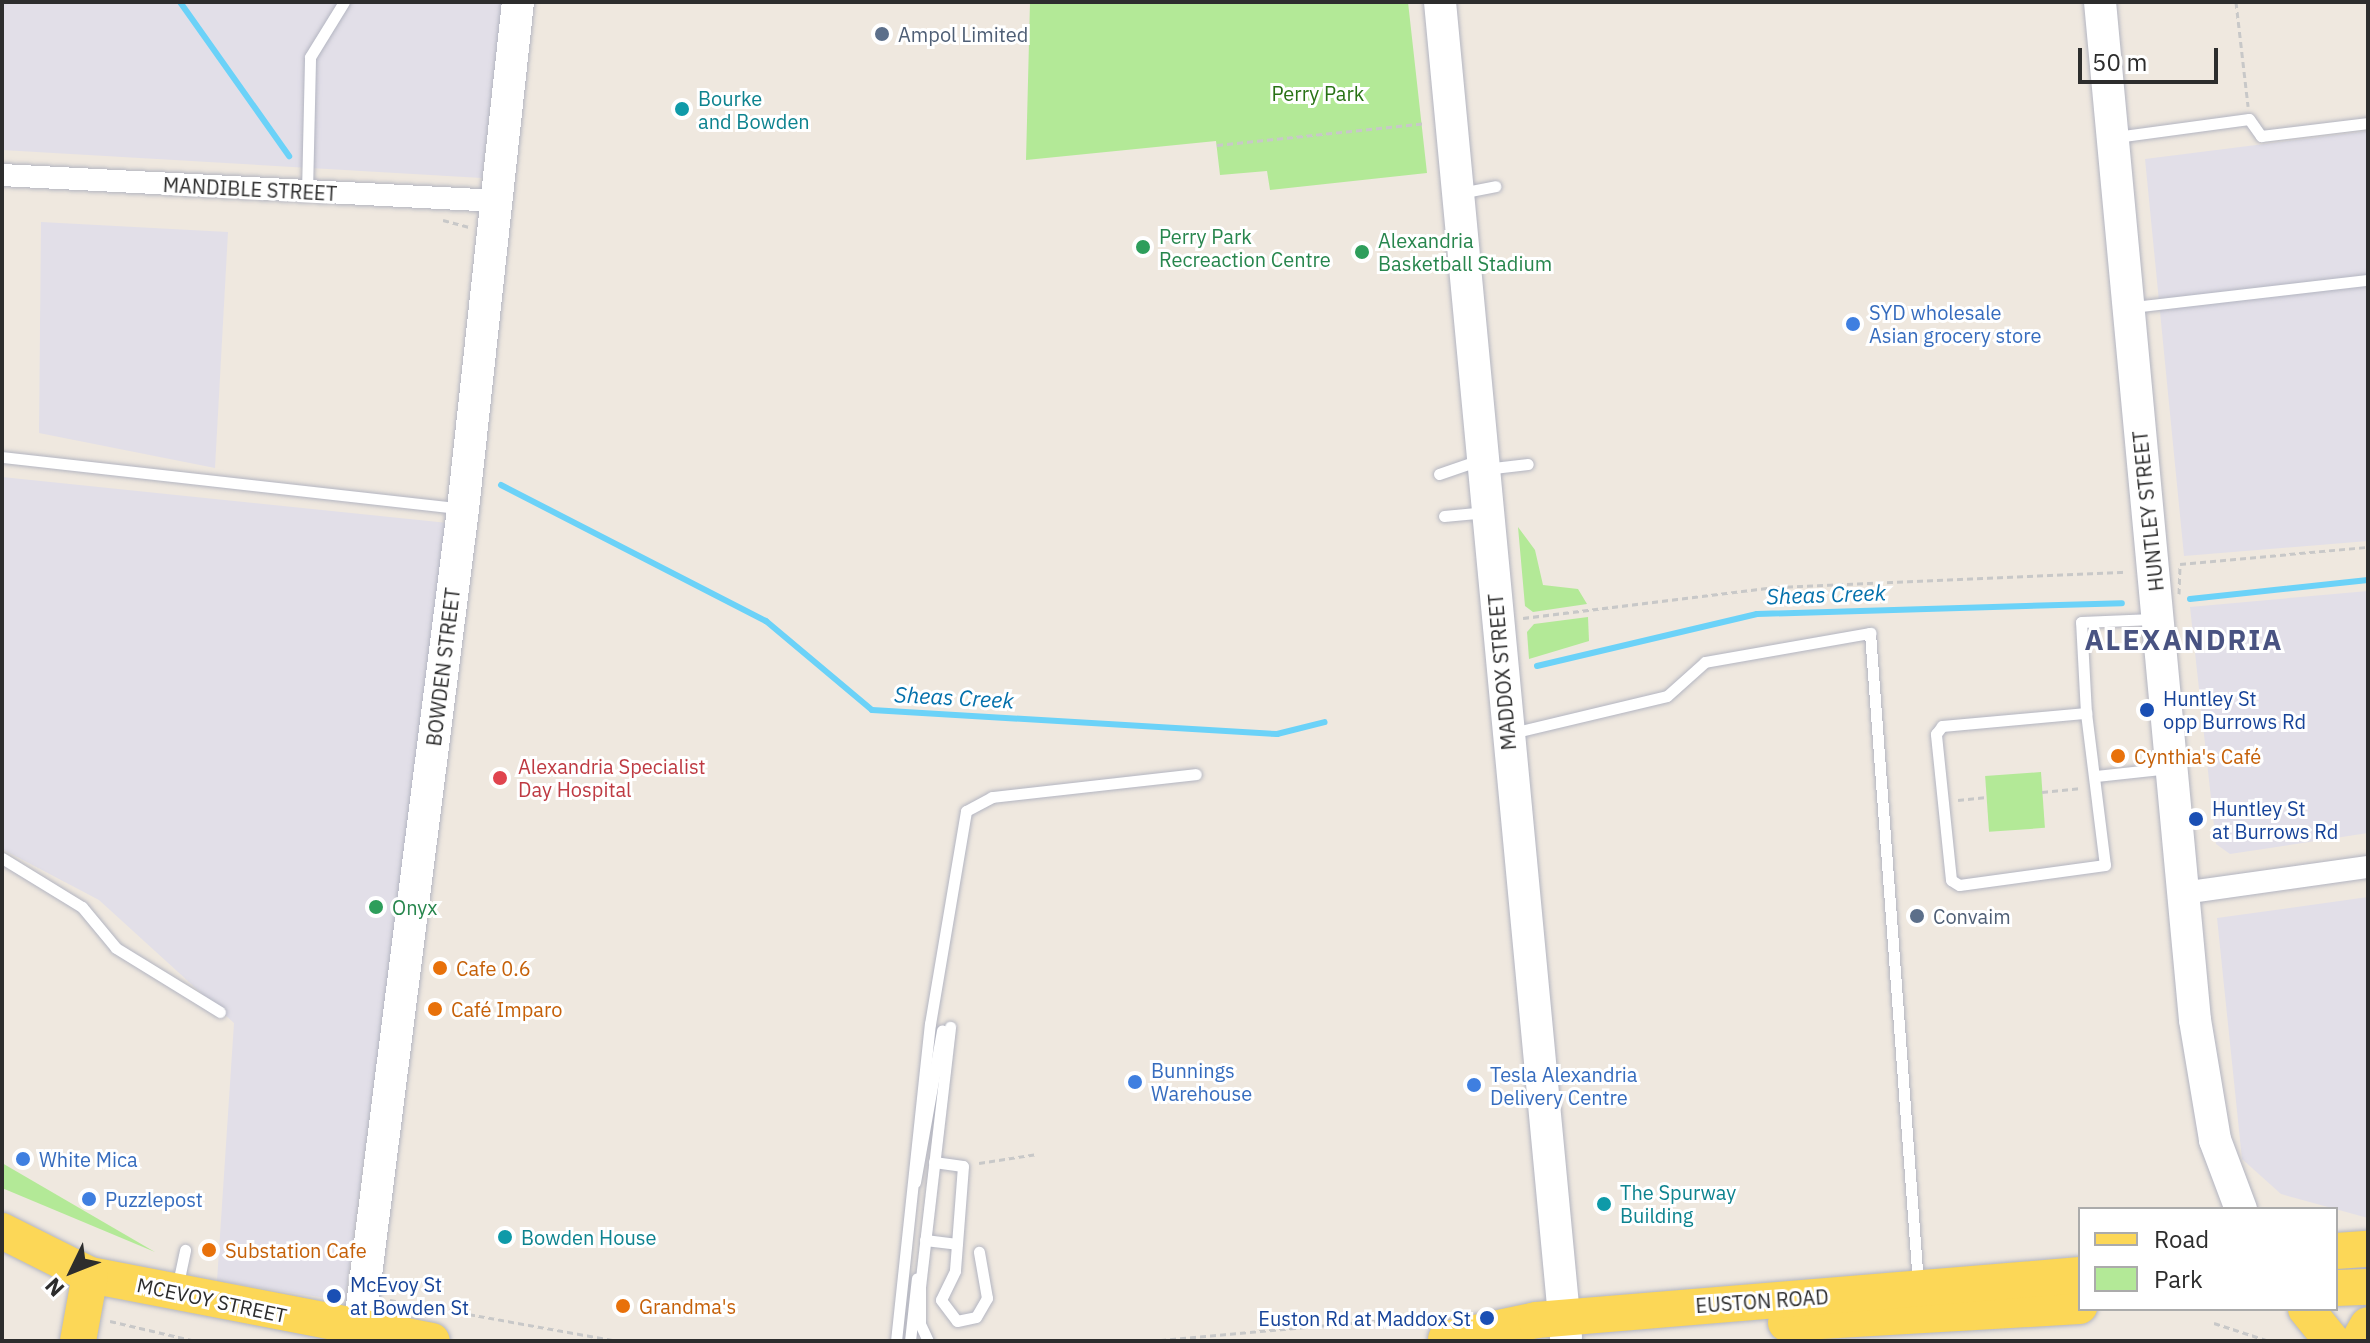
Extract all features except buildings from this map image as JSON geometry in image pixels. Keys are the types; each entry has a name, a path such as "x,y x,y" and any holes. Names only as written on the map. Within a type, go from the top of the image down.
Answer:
{"main road":[{"name":"MCEVOY STREET","path":"2,1231 90,1275 359,1330 432,1341"},
{"path":"2338,1251 2368,1249"},
{"path":"78,1341 90,1275"},
{"name":"EUSTON ROAD","path":"1523,1341 1566,1332 1919,1289 2078,1275"},
{"path":"2338,1288 2368,1287"},
{"name":"EUSTON ROAD","path":"1444,1334 1566,1332 2078,1306"},
{"path":"2280,1311 2301,1341"},
{"path":"2308,1311 2332,1341"},
{"path":"2359,1341 2368,1325"}],"street":[{"name":"BOWDEN STREET","path":"359,1330 463,509 518,2"},
{"name":"MADDOX STREET","path":"1440,2 1566,1332"},
{"name":"HUNTLEY STREET","path":"2098,2 2195,1020 2201,1154 2217,1207"},
{"name":"MANDIBLE STREET","path":"2,175 498,201"},
{"path":"2183,893 2368,867"},
{"name":"HUNTLEY STREET","path":"2195,1020 2215,1140 2240,1207"}],"lane":[{"path":"307,192 310,57 344,2"},
{"path":"2087,3 2098,2"},
{"path":"2112,138 2249,119 2261,136 2368,123"},
{"path":"1460,193 1495,186"},
{"path":"2128,307 2368,280"},
{"path":"2,457 463,509"},
{"path":"1439,474 1483,464 1528,464"},
{"path":"1444,516 1488,511"},
{"path":"2086,713 1942,726 1936,734 1951,880 1959,885 2105,865 2086,713 2081,622 2158,618"},
{"path":"1508,733 1667,696 1705,662 1870,633 1919,1289"},
{"path":"2097,782 2171,768"},
{"path":"896,1341 909,1197 958,828 978,802 1196,774"},
{"path":"2,858 82,907 116,948 220,1012"},
{"path":"909,1197 924,1160 946,1027 919,1311 928,1341"},
{"path":"934,1162 963,1166 955,1271 941,1300 957,1321 976,1317 987,1298 979,1252"},
{"path":"925,1240 957,1244"},
{"path":"176,1292 185,1250"},
{"path":"910,1341 910,1293 922,1267"}],"path":[{"path":"2236,2 2249,119"},
{"path":"1217,145 1425,123"},
{"path":"2184,593 2180,564 2368,547"},
{"path":"1500,622 1777,587 2127,571"},
{"path":"2042,792 2097,782"},
{"path":"1942,801 1987,797"},
{"path":"390,1300 619,1341"},
{"path":"112,1312 110,1322 196,1341"},
{"path":"2214,1323 2269,1341"},
{"path":"1150,1341 1444,1334"}],"shaded area":[{"path":"2,2 502,2 482,178 2,150"},
{"path":"2368,131 2368,541 2184,556 2145,159"},
{"path":"41,222 228,232 215,468 39,433"},
{"path":"2,477 448,523 345,1301 217,1281 234,1023 99,900 2,849"},
{"path":"2368,591 2368,833 2230,854 2216,844 2190,607"},
{"path":"2368,897 2368,1218 2338,1210 2338,1207 2281,1194 2242,1159 2217,918"}],"green space":[{"name":"Perry Park","path":"1030,2 1408,2 1427,173 1270,190 1267,171 1220,175 1216,141 1026,160"},
{"path":"1518,527 1535,550 1543,585 1578,589 1587,604 1533,612 1525,606"},
{"path":"1588,617 1589,641 1529,659 1527,632 1534,624"},
{"path":"2041,772 2045,828 1989,832 1985,776"},
{"path":"2,1163 155,1252 2,1188"}],"waterway":[{"name":"Sheas Creek","path":"180,2 289,156"},
{"name":"Sheas Creek","path":"501,485 766,621 872,710 1277,734 1325,722"},
{"name":"Sheas Creek","path":"2190,599 2368,580"},
{"name":"Sheas Creek","path":"1537,666 1757,614 2122,603"}],"place":[{"name":"Ampol Limited","path":"882,34"},
{"name":"Bourke and Bowden","path":"682,109"},
{"name":"Perry Park Recreaction Centre","path":"1143,247"},
{"name":"Alexandria Basketball Stadium","path":"1362,252"},
{"name":"SYD wholesale Asian grocery store","path":"1853,324"},
{"name":"Huntley St opp Burrows Rd","path":"2147,710"},
{"name":"Cynthia's Café","path":"2118,756"},
{"name":"Alexandria Specialist Day Hospital","path":"500,778"},
{"name":"Huntley St at Burrows Rd","path":"2196,819"},
{"name":"Onyx","path":"376,907"},
{"name":"Convaim","path":"1917,916"},
{"name":"Cafe 0.6","path":"440,968"},
{"name":"Café Imparo","path":"435,1009"},
{"name":"Bunnings Warehouse","path":"1135,1082"},
{"name":"Tesla Alexandria Delivery Centre","path":"1474,1085"},
{"name":"White Mica","path":"23,1159"},
{"name":"Puzzlepost","path":"89,1199"},
{"name":"The Spurway Building","path":"1604,1204"},
{"name":"Bowden House","path":"505,1237"},
{"name":"Substation Cafe","path":"209,1250"},
{"name":"McEvoy St at Bowden St","path":"334,1296"},
{"name":"Grandma's","path":"623,1306"},
{"name":"Euston Rd at Maddox St","path":"1487,1318"}],"district":[{"name":"ALEXANDRIA","path":"2184,640"}]}
